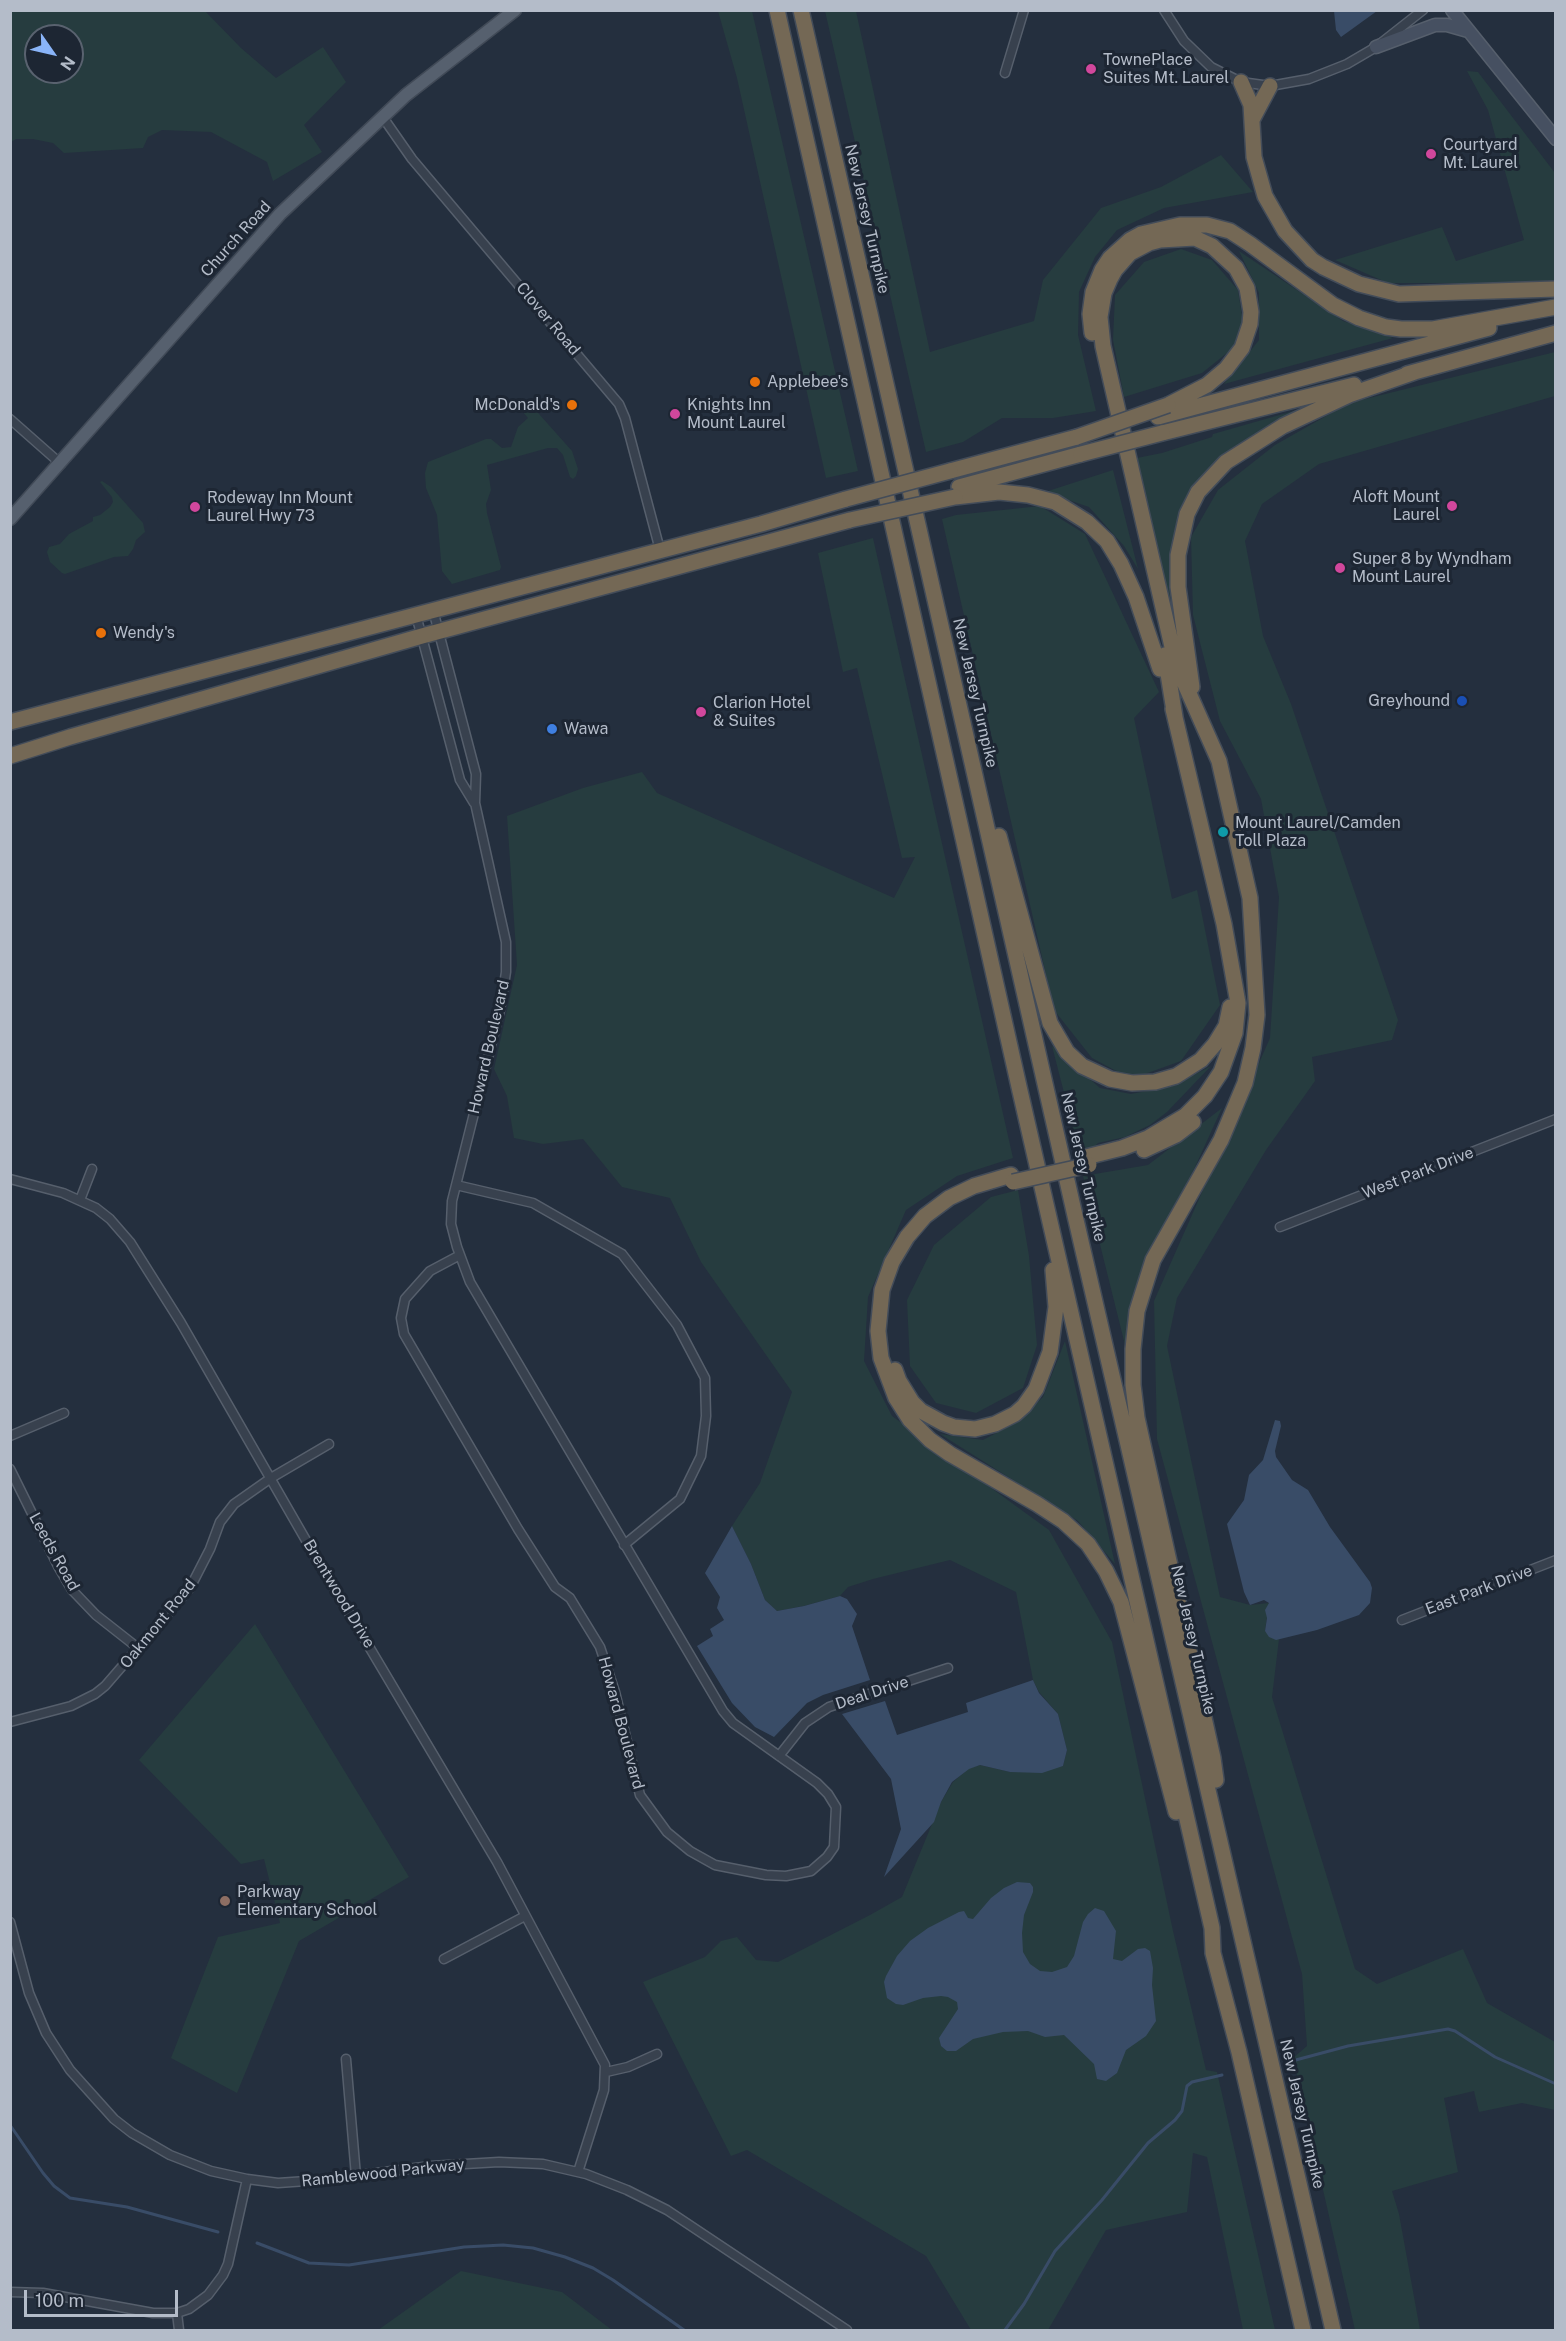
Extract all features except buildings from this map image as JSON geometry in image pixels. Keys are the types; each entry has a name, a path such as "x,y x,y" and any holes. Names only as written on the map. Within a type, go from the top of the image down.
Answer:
{"highway":[{"path":"777,10 1020,1091 1212,1928 1213,1953"},
{"name":"New Jersey Turnpike","path":"801,10 1333,2331"},
{"path":"1241,82 1249,99 1253,118 1253,145 1257,170 1271,208 1293,240 1312,260 1335,274 1370,288 1399,294 1556,289"},
{"path":"1253,118 1270,86"},
{"path":"1175,717 1168,667 1090,328 1093,292 1110,258 1130,240 1141,234 1180,225 1207,225 1241,237 1333,305 1359,318 1386,327 1433,329 1556,308"},
{"path":"1163,411 1207,385 1226,369 1242,348 1250,324 1251,312 1247,288 1236,268 1212,246 1195,238 1160,240 1130,253 1110,279 1104,293 1100,317 1103,346 1176,664 1220,761 1250,898 1257,1015 1245,1083 1226,1130 1153,1260 1137,1311 1133,1349 1133,1385 1137,1418 1213,1758 1226,1861"},
{"path":"10,722 761,524 1163,411 1556,308"},
{"path":"10,756 69,736 422,636 904,507 1081,454 1415,372 1556,333"},
{"path":"1197,714 1180,602 1178,555 1187,514 1198,492 1226,462 1283,426 1349,395 1415,372"},
{"path":"954,493 999,492 1028,495 1066,507 1098,532 1114,552 1136,597 1175,717 1224,924 1238,1004 1235,1033 1221,1072 1205,1096 1179,1120 1148,1138 1088,1161"},
{"path":"972,762 999,837 1050,1023 1067,1052 1082,1066 1110,1079 1132,1083 1155,1082 1185,1071 1208,1053 1226,1026 1231,1003 1232,971"},
{"path":"1254,962 1242,1045 1230,1076 1212,1104 1190,1125 1162,1143 1134,1154 1088,1161 974,1186 949,1198 925,1216 907,1237 892,1262 882,1290 878,1330 881,1358 896,1398 910,1420 950,1454 1063,1521 1088,1544 1106,1571 1121,1602 1205,1932 1213,1953 1239,2052 1303,2331"},
{"path":"1012,1178 958,1204 936,1220 909,1252 901,1267 891,1297 889,1339 899,1381 912,1402 921,1411 954,1427 975,1429 996,1424 1024,1406 1041,1378 1053,1337 1056,1307 1054,1277 1046,1229 1019,1115 1020,1091"}],"main road":[{"name":"Church Road","path":"10,519 269,226 382,116 425,79 514,10"}],"street":[{"path":"1005,73 1024,10"},
{"path":"1164,10 1184,40 1206,62 1241,82 1270,86 1295,83 1322,75 1377,47 1435,25 1447,25 1468,31"},
{"path":"1377,47 1423,10"},
{"path":"1452,10 1556,139"},
{"name":"Clover Road","path":"382,116 412,159 619,404 625,418 660,550"},
{"path":"10,419 61,464"},
{"name":"Howard Boulevard","path":"433,610 476,774 475,803 506,942 506,972 500,1010 452,1201 451,1224 460,1255 470,1282 723,1711 733,1722 817,1783 836,1807 834,1847 827,1857 811,1871 786,1876 766,1875 715,1865 690,1851 667,1832 640,1795 615,1692 600,1647 570,1598 555,1587 534,1554 404,1334 401,1318 405,1299 430,1271 460,1255"},
{"name":"Howard Boulevard","path":"416,615 460,780 475,803"},
{"name":"West Park Drive","path":"1280,1227 1556,1119"},
{"path":"80,1200 92,1169"},
{"name":"Brentwood Drive","path":"10,1179 80,1200 110,1219 130,1242 181,1323 497,1862 602,2058 606,2073"},
{"path":"456,1185 533,1203 622,1254 677,1325 705,1378 706,1416 701,1456 680,1499 624,1545"},
{"path":"10,1436 64,1413"},
{"name":"Oakmont Road","path":"10,1722 70,1706 95,1694 114,1677 190,1588 210,1549 220,1522 234,1504 271,1478 329,1444"},
{"name":"Leeds Road","path":"10,1469 72,1590 96,1615 138,1648"},
{"name":"East Park Drive","path":"1402,1620 1556,1560"},
{"name":"Deal Drive","path":"779,1756 804,1723 829,1707 948,1668"},
{"path":"444,1959 525,1916"},
{"name":"Ramblewood Parkway","path":"10,1922 29,1993 46,2033 69,2070 98,2104 132,2133 170,2155 211,2171 247,2179 300,2182 431,2166 499,2162 543,2164 578,2172 607,2181 667,2210 847,2331"},
{"path":"578,2172 601,2103 606,2073 628,2067 657,2054"},
{"path":"346,2058 356,2176"},
{"path":"10,2292 50,2294 153,2313 177,2313 189,2309 208,2295 228,2264 247,2179"},
{"path":"177,2313 179,2331"}],"green space":[{"path":"11,10 205,11 241,48 276,78 323,47 346,82 304,125 322,152 273,181 267,162 211,132 162,130 148,137 143,148 64,153 53,143 33,139 16,139 11,142"},
{"path":"718,11 752,11 858,471 826,478 737,78"},
{"path":"825,11 856,11 930,352 1034,321 1043,280 1101,208 1161,187 1221,155 1253,192 1164,208 1117,230 1095,257 1079,292 1078,335 1096,411 1053,418 1002,418 963,442 926,452"},
{"path":"1467,71 1478,72 1555,173 1555,280 1526,283 1388,283 1335,260 1442,227 1456,261 1524,240 1488,110"},
{"path":"1181,249 1212,260 1238,290 1243,323 1232,349 1202,373 1124,397 1113,340 1115,295 1144,262"},
{"path":"1239,251 1343,321 1393,338 1224,384 1259,340 1259,293"},
{"path":"1555,352 1555,396 1319,464 1262,504 1245,541 1263,636 1291,704 1398,1020 1392,1040 1312,1057 1315,1081 1266,1150 1177,1298 1167,1346 1220,1597 1250,1605 1269,1603 1265,1631 1279,1639 1272,1697 1355,1969 1377,1984 1463,1949 1487,2003 1555,2042 1555,2110 1522,2103 1479,2112 1474,2091 1444,2098 1458,2172 1392,2191 1399,2214 1420,2330 1355,2330 1293,2058 1307,2046 1302,1974 1157,1439 1154,1301 1270,1038 1279,897 1261,799 1220,721 1193,615 1191,537 1218,490 1275,445 1349,403"},
{"path":"531,405 572,451 578,469 576,476 573,479 570,477 563,455 557,448 548,448 487,465 491,490 486,504 487,513 501,567 500,570 452,584 442,571 437,515 426,488 425,473 428,462 486,439 491,439 502,448 511,447 518,427 528,418 523,412"},
{"path":"1304,408 1256,436 1184,506 1175,532 1173,552 1174,619 1137,458 1162,453 1212,437 1213,434"},
{"path":"1113,470 1138,569 1124,546 1089,507 1045,492"},
{"path":"100,482 111,487 143,523 145,532 136,540 128,556 114,557 65,574 62,573 50,562 47,552 49,547 60,544 69,534 93,521 93,517 100,515 110,507 113,502 112,497"},
{"path":"1040,506 1085,534 1159,692 1134,718 1172,899 1197,890 1220,1005 1181,1061 1131,1079 1092,1058 1054,1010 942,519 956,515"},
{"path":"873,538 1013,1158 957,1176 906,1210 868,1297 864,1361 892,1416 1049,1530 1112,1642 1173,1931 1206,2070 1217,2072 1275,2330 1243,2330 1207,2157 1193,2153 1187,2212 1106,2230 1048,2330 971,2330 926,2256 747,2150 731,2156 643,1982 705,1957 721,1941 737,1937 756,1960 778,1962 870,1915 902,1897 941,1802 953,1782 969,1768 980,1765 1010,1772 1063,1766 1067,1750 1058,1714 1039,1692 1033,1680 1016,1592 950,1560 873,1579 848,1587 840,1596 804,1606 777,1611 765,1600 751,1564 732,1526 760,1483 792,1392 701,1262 670,1198 622,1187 583,1139 543,1144 514,1138 507,1096 494,1069 517,965 507,816 583,788 642,772 657,793 894,898 915,857 902,858 857,668 843,672 818,553"},
{"path":"1052,1046 1100,1088 1131,1094 1172,1086 1211,1066 1167,1112 1150,1125 1125,1137 1098,1143 1093,1148 1079,1151"},
{"path":"1222,1108 1195,1167 1149,1253 1125,1345 1083,1176 1148,1165"},
{"path":"1018,1190 1029,1256 1037,1345 1023,1388 976,1413 936,1403 910,1366 907,1300 934,1245 991,1197"},
{"path":"1065,1341 1115,1564 1078,1521 940,1434 983,1440 1017,1422 1043,1397"},
{"path":"255,1624 409,1877 299,1941 237,2093 171,2058 218,1937 280,1923 264,1859 241,1864 139,1760"},
{"path":"461,2271 562,2292 612,2330 378,2330"}],"water":[{"path":"1334,10 1377,11 1341,37 1336,30"},
{"path":"1275,1420 1280,1421 1281,1426 1275,1451 1276,1457 1292,1480 1308,1490 1330,1527 1372,1588 1370,1603 1359,1615 1317,1630 1276,1640 1269,1637 1265,1631 1267,1618 1265,1610 1269,1603 1264,1600 1250,1605 1244,1592 1227,1524 1244,1500 1249,1475 1263,1460"},
{"path":"732,1526 751,1564 765,1600 777,1611 840,1596 847,1599 857,1614 852,1626 870,1680 823,1695 807,1703 774,1737 755,1727 732,1703 697,1646 713,1636 710,1629 724,1620 717,1608 720,1597 705,1573"},
{"path":"1033,1680 1039,1693 1058,1714 1067,1750 1063,1766 1042,1773 1010,1772 980,1765 969,1769 952,1782 941,1802 934,1822 884,1877 901,1829 891,1779 842,1714 885,1701 897,1735 968,1712 966,1703"},
{"path":"1017,1882 1030,1883 1033,1887 1024,1915 1023,1952 1030,1964 1040,1971 1052,1972 1067,1967 1074,1956 1083,1922 1095,1908 1104,1911 1116,1931 1113,1959 1122,1961 1138,1949 1145,1948 1150,1951 1156,2021 1146,2036 1126,2050 1117,2073 1106,2081 1097,2079 1094,2064 1064,2035 1045,2037 1028,2031 1003,2032 973,2039 956,2051 947,2051 941,2046 939,2038 958,2009 957,2002 941,1996 923,1998 903,2005 896,2004 887,1998 884,1982 886,1976 897,1956 910,1941 928,1928 959,1912 964,1911 968,1918 973,1919 991,1898"}],"waterway":[{"path":"1292,2061 1348,2046 1448,2029 1455,2031 1495,2057 1556,2084"},
{"path":"1005,2330 1024,2304 1055,2251 1102,2200 1148,2143 1182,2111 1187,2086 1192,2082 1222,2075"},
{"path":"10,2125 43,2173 54,2186 70,2198 127,2207 218,2232"},
{"path":"257,2243 309,2263 349,2265 464,2247 503,2245 533,2248 593,2268 684,2330"}],"place":[{"name":"TownePlace Suites Mt. Laurel","path":"1091,69"},
{"name":"Courtyard Mt. Laurel","path":"1431,154"},
{"name":"Applebee's","path":"755,382"},
{"name":"McDonald's","path":"572,405"},
{"name":"Knights Inn Mount Laurel","path":"675,414"},
{"name":"Aloft Mount Laurel","path":"1452,506"},
{"name":"Rodeway Inn Mount Laurel Hwy 73","path":"195,507"},
{"name":"Super 8 by Wyndham Mount Laurel","path":"1340,568"},
{"name":"Wendy's","path":"101,633"},
{"name":"Greyhound","path":"1462,701"},
{"name":"Clarion Hotel & Suites","path":"701,712"},
{"name":"Wawa","path":"552,729"},
{"name":"Mount Laurel/Camden Toll Plaza","path":"1223,832"},
{"name":"Parkway Elementary School","path":"225,1901"}]}
